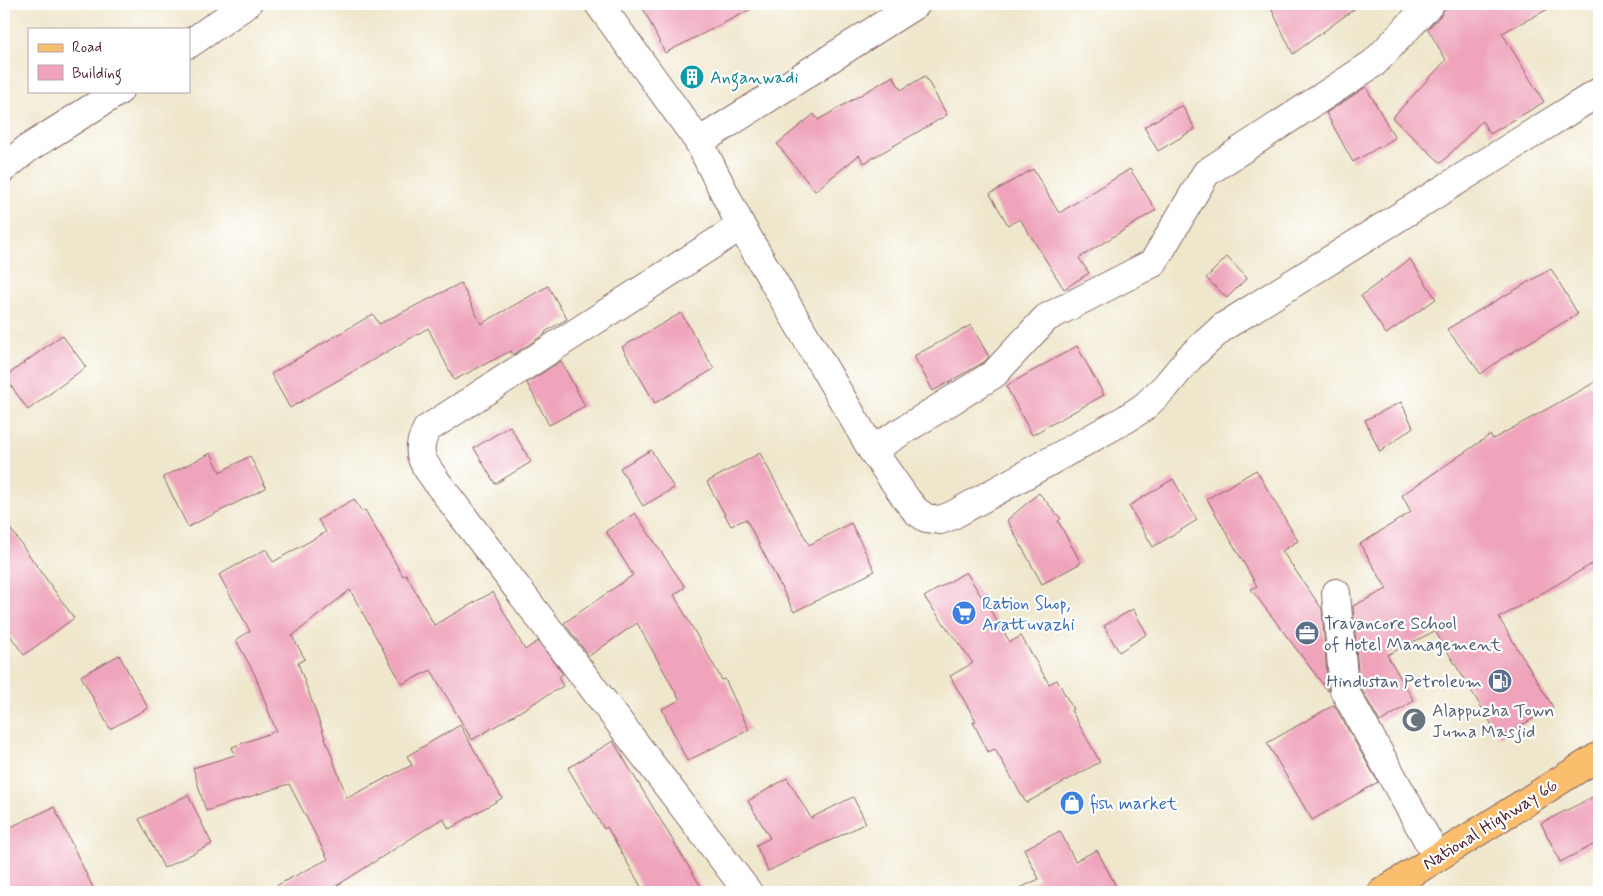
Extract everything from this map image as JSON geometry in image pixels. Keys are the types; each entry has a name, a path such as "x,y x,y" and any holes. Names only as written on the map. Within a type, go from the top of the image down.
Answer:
{"main road":[{"name":"National Highway 66","path":"1382,892 1599,756"}],"street":[{"path":"190,43 247,4"},
{"path":"599,4 699,142 741,226 872,450 916,511 926,518 940,520 951,516 1126,419 1144,407 1165,387 1190,357 1223,327 1599,92"},
{"path":"699,142 916,4"},
{"path":"872,450 994,374 1046,318 1153,263 1206,173 1374,63 1430,4"},
{"path":"4,168 27,149 117,92"},
{"path":"741,226 427,429 420,441 420,452 424,464 748,892"},
{"path":"1336,593 1344,690 1437,857"}],"building":[{"path":"641,4 761,4 665,53"},
{"path":"1269,4 1361,4 1293,54"},
{"path":"1452,4 1558,4 1502,33 1544,102 1490,134 1482,121 1441,163 1392,118 1446,60 1428,29 1441,15 1445,7"},
{"path":"893,76 901,90 925,76 947,115 864,163 859,155 815,191 777,144 814,114 818,120"},
{"path":"1366,87 1395,138 1353,162 1326,113"},
{"path":"1182,105 1195,129 1158,151 1144,127"},
{"path":"1033,169 1059,213 1130,169 1156,210 1079,258 1089,273 1064,289 1020,219 1008,225 990,194"},
{"path":"1227,257 1247,278 1227,298 1206,278"},
{"path":"1410,259 1436,299 1386,334 1361,296"},
{"path":"1551,269 1578,314 1501,359 1481,374 1447,329"},
{"path":"461,283 481,324 548,286 567,319 513,355 511,351 454,380 428,328 290,408 271,374 373,314 379,324"},
{"path":"681,313 714,369 655,403 622,347"},
{"path":"971,325 989,357 984,362 933,391 914,356"},
{"path":"62,335 86,367 28,410 5,377"},
{"path":"1077,346 1104,395 1032,435 1006,386"},
{"path":"561,361 585,406 549,425 527,383"},
{"path":"1599,380 1599,560 1499,618 1553,707 1500,738 1435,631 1387,655 1414,701 1380,722 1359,685 1353,606 1387,589 1360,544 1411,512 1402,495 1490,435 1493,439"},
{"path":"1401,402 1413,427 1380,452 1365,420"},
{"path":"510,426 531,462 495,484 474,448"},
{"path":"651,450 674,488 643,506 620,468"},
{"path":"211,453 220,472 250,456 266,488 188,527 163,477"},
{"path":"760,453 809,545 851,523 875,571 794,612 746,519 731,526 707,482"},
{"path":"1256,470 1298,541 1282,551 1322,609 1328,691 1251,589 1257,586 1207,499"},
{"path":"1173,479 1197,520 1153,547 1129,506"},
{"path":"1039,493 1061,519 1058,521 1081,563 1042,584 1007,520"},
{"path":"354,499 362,512 365,510 403,576 406,574 434,625 493,592 525,650 538,641 563,674 558,678 563,686 472,740 431,670 402,684 350,590 292,636 305,659 298,663 347,798 412,765 407,756 460,725 502,798 449,829 443,818 327,892 264,892 328,859 289,784 206,811 193,768 235,755 232,747 276,731 255,675 236,640 250,631 219,575 266,549 273,562 326,532 318,520"},
{"path":"635,513 685,587 674,595 722,680 725,679 749,730 687,761 662,709 680,700 637,623 589,656 564,623 633,575 606,531"},
{"path":"4,520 74,618 24,655 4,627"},
{"path":"966,572 1010,642 1021,636 1049,684 1057,680 1073,709 1071,710 1100,762 1026,803 995,749 988,752 973,722 976,721 950,676 973,663 924,597"},
{"path":"1133,609 1147,634 1119,652 1104,626"},
{"path":"119,655 148,708 110,729 81,676"},
{"path":"1334,705 1378,782 1312,820 1267,743"},
{"path":"613,741 704,892 644,892 607,827 604,829 568,768"},
{"path":"787,778 811,818 853,797 866,823 768,871 756,845 770,838 748,801"},
{"path":"1599,794 1599,842 1560,862 1541,823"},
{"path":"188,795 212,844 164,868 139,819"},
{"path":"54,807 95,892 4,892 4,830"},
{"path":"1060,831 1075,861 1097,850 1119,892 1012,892 1039,879 1024,849"}],"place":[{"name":"Anganwadi","path":"692,77"},
{"name":"Ration Shop, Arattuvazhi","path":"964,613"},
{"name":"Travancore School of Hotel Management","path":"1307,633"},
{"name":"Hindustan Petroleum","path":"1500,681"},
{"name":"Alappuzha Town Juma Masjid","path":"1414,720"},
{"name":"fish market","path":"1072,803"}]}
